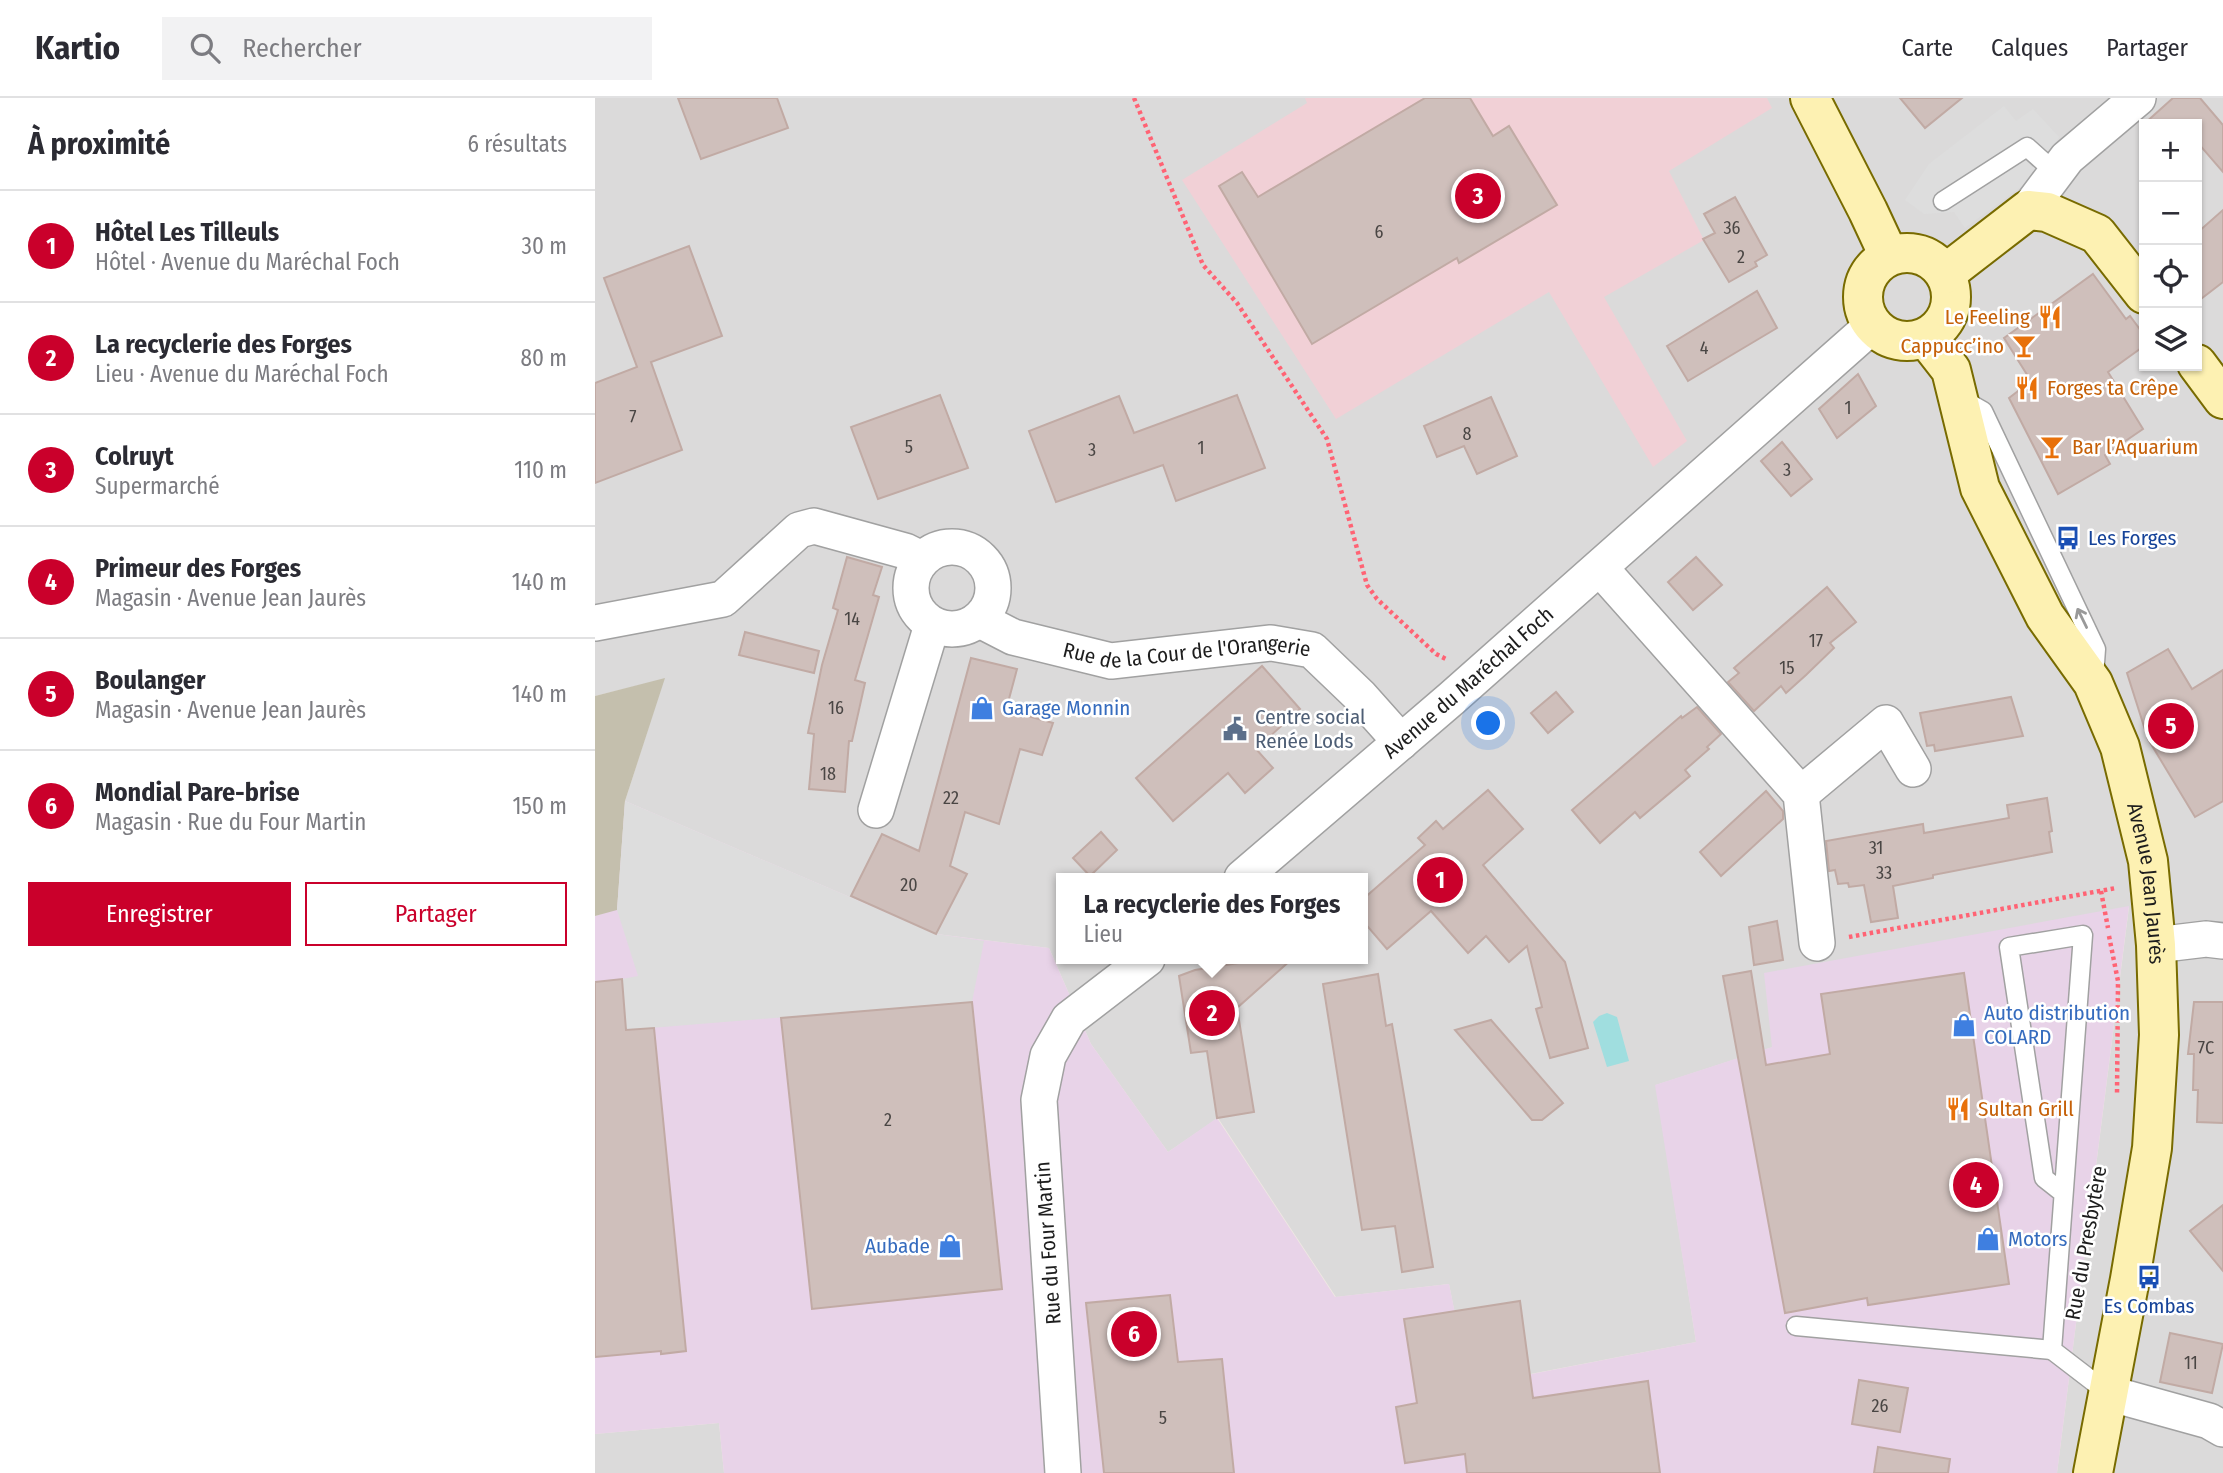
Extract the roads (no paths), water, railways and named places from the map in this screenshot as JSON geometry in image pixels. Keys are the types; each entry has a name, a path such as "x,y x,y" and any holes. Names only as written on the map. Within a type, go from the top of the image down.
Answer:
{"street":[{"path":"1809,98 1889,256"},
{"path":"1945,274 2028,210 2067,158 2138,98"},
{"path":"2028,210 2047,212 2097,234 2139,289"},
{"path":"1905,253 1921,255 1935,262 1945,274 1951,292 1949,310 1941,326 1926,338 1897,341 1884,335 1873,325 1863,300 1864,286 1869,274 1889,256 1905,253"},
{"name":"Avenue du Maréchal Foch","path":"1248,873 1600,568 1873,325"},
{"name":"Avenue Jean Jaurès","path":"1926,338 1951,370 1980,488 2045,616 2093,683 2120,747 2148,861 2156,945 2159,1035 2152,1148 2093,1473"},
{"path":"2202,371 2223,399"},
{"path":"595,623 723,599 799,530 814,526 905,551 921,559"},
{"path":"942,547 967,548 986,563 994,583 991,603 980,620 957,630 932,625 915,607 910,582 921,559 942,547"},
{"path":"1600,568 1801,793 1817,943"},
{"name":"Rue de la Cour de l'Orangerie","path":"980,620 1013,637 1111,662 1271,643 1312,650 1360,696 1401,741"},
{"path":"876,810 932,625"},
{"path":"1801,793 1886,723 1913,769"},
{"path":"2156,945 2206,939 2223,941"},
{"name":"Rue du Four Martin","path":"1063,1473 1039,1100 1048,1056 1069,1019 1140,964"},
{"path":"2108,1393 2209,1422 2223,1429"}],"lane":[{"path":"1943,201 2027,147 2056,173"},
{"path":"2052,1350 2083,935 2009,947 2044,1178 2063,1193"},
{"path":"1796,1326 2052,1350 2108,1393"}],"water":[{"path":"1607,1013 1617,1017 1629,1061 1607,1067 1593,1022"}],"place":[{"name":"Colruyt","path":"1478,196"},
{"name":"Le Feeling","path":"2050,317"},
{"name":"Cappucc’ino","path":"2024,346"},
{"name":"Forges ta Crêpe","path":"2027,388"},
{"name":"Bar l’Aquarium","path":"2052,447"},
{"name":"Les Forges","path":"2068,538"},
{"name":"Garage Monnin","path":"982,708"},
{"name":"Boulanger","path":"2171,726"},
{"name":"Centre social Renée Lods","path":"1235,729"},
{"name":"Hôtel Les Tilleuls","path":"1440,880"},
{"name":"La recyclerie des Forges","path":"1212,1013"},
{"name":"Auto distribution COLARD","path":"1964,1025"},
{"name":"Sultan Grill","path":"1958,1109"},
{"name":"Primeur des Forges","path":"1976,1185"},
{"name":"Motors","path":"1988,1239"},
{"name":"Aubade","path":"950,1246"},
{"name":"Es Combas","path":"2149,1277"},
{"name":"Mondial Pare-brise","path":"1134,1334"}]}
